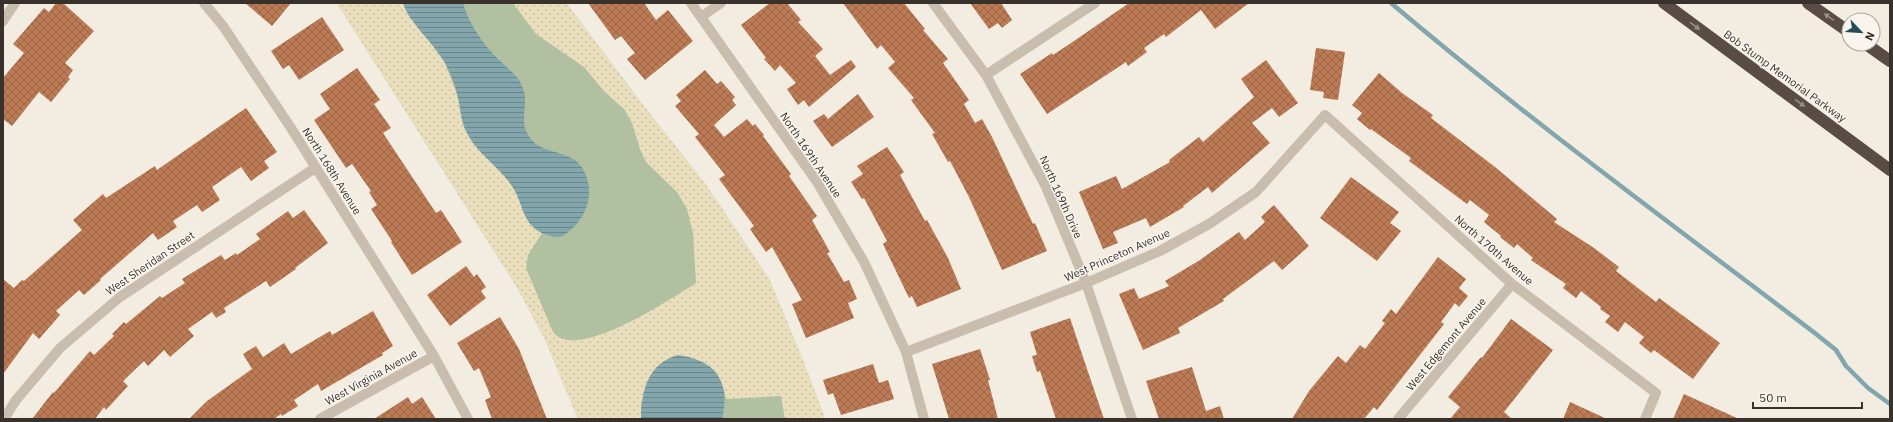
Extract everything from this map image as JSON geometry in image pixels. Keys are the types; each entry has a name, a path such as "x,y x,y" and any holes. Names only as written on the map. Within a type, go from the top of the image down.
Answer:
{"highway":[{"name":"Bob Stump Memorial Parkway","path":"1664,3 1890,170"},
{"path":"1808,3 1841,26"},
{"path":"1877,52 1890,61"}],"street":[{"path":"3,21 15,3"},
{"name":"North 168th Avenue","path":"204,3 224,26 434,356 468,419"},
{"name":"North 169th Avenue","path":"691,3 817,182 864,262 906,352 924,419"},
{"path":"701,17 721,3"},
{"name":"North 169th Drive","path":"933,3 986,75 1046,187 1086,283 1132,419"},
{"path":"986,75 1095,3"},
{"name":"West Princeton Avenue","path":"906,352 1086,283 1160,251 1208,224 1256,192 1325,115"},
{"name":"North 170th Avenue","path":"1325,115 1512,284 1656,393 1645,419"},
{"name":"West Sheridan Street","path":"4,419 16,400 60,348 120,297 314,168"},
{"name":"West Edgemont Avenue","path":"1398,419 1512,284"},
{"name":"West Virginia Avenue","path":"320,419 434,356"}],"green space":[{"path":"337,3 566,3 639,100 706,185 769,279 802,358 825,419 578,419 546,341 517,287"}],"sand":[{"path":"337,3 403,3 410,17 427,37 445,63 478,149 505,176 516,192 529,223 542,233 528,255 526,268 553,332 565,339 582,340 624,325 696,283 693,233 687,209 677,192 646,162 640,149 632,123 625,110 604,91 584,67 536,34 513,3 566,3 639,100 706,185 769,279 802,358 825,419 785,419 781,396 726,399 724,389 641,403 641,419 578,419 546,341 517,287"}],"water":[{"path":"403,3 463,3 473,26 482,40 492,53 515,75 520,82 525,100 525,126 531,139 545,149 566,155 578,162 581,166 588,182 589,191 586,209 577,224 563,236 555,237 547,235 532,226 526,218 517,195 510,183 473,143 463,125 455,86 445,63 435,48 416,26"},
{"path":"678,355 702,362 718,375 724,394 722,419 641,419 641,409 645,389 653,371 660,364"}],"building":[{"path":"56,3 63,3 94,31 65,63 73,70 68,77 70,79 51,102 39,92 12,126 3,119 3,78 24,53 13,44 44,8 49,12"},
{"path":"245,3 291,3 272,26"},
{"path":"588,3 644,3 656,20 668,10 693,41 645,80 627,59 635,53 621,36 615,40"},
{"path":"770,3 787,3 801,20 798,22 823,49 815,56 830,75 851,60 856,67 809,107 804,100 798,105 787,89 796,83 780,65 775,71 764,59 766,58 741,25"},
{"path":"843,3 904,3 925,29 923,30 948,59 943,63 969,100 964,104 975,123 982,119 1033,224 1035,223 1047,251 1002,270 969,197 950,161 948,162 932,134 935,133 911,100 914,98 888,68 895,62 881,45 877,49"},
{"path":"970,3 1001,3 1012,20 1002,28 998,23 989,29"},
{"path":"1129,3 1249,3 1215,29 1201,10 1166,37 1164,34 1144,48 1147,52 1128,66 1126,62 1047,114 1020,74 1052,53 1053,55"},
{"path":"322,17 344,50 299,80 289,65 283,69 271,51"},
{"path":"1316,48 1345,52 1338,100 1323,98 1324,92 1310,90"},
{"path":"1266,60 1298,103 1279,117 1272,108 1252,123 1270,143 1212,193 1208,187 1183,206 1184,207 1150,227 1146,218 1113,232 1118,243 1103,249 1079,192 1116,176 1122,189 1170,162 1169,160 1199,137 1203,142 1254,97 1241,79"},
{"path":"357,68 380,100 374,104 391,128 383,133 436,213 441,210 462,242 412,275 371,209 377,205 369,192 371,191 352,164 346,168 314,120 330,109 320,94"},
{"path":"705,70 717,84 721,81 735,97 732,100 736,105 714,125 724,137 747,119 753,126 755,124 791,174 789,176 817,216 812,220 830,252 827,253 844,282 849,280 857,299 848,303 854,318 806,338 792,304 802,300 772,247 766,252 750,229 754,226 719,179 725,175 695,137 699,134 675,106 681,101 676,95"},
{"path":"1379,73 1402,93 1433,115 1431,118 1495,167 1557,219 1554,222 1594,248 1619,267 1616,271 1656,302 1659,298 1720,343 1693,379 1654,350 1651,353 1639,343 1644,337 1625,322 1618,332 1605,322 1610,316 1600,309 1601,307 1581,291 1576,298 1563,288 1566,284 1531,260 1533,258 1517,244 1514,248 1500,237 1501,236 1484,222 1489,215 1470,200 1467,204 1409,161 1411,158 1371,129 1370,130 1357,119 1362,113 1352,105"},
{"path":"858,94 874,117 832,147 813,121 824,114 828,119"},
{"path":"246,108 277,152 264,161 269,168 251,181 241,167 212,187 220,200 202,212 197,205 173,221 177,227 158,240 153,233 100,279 101,280 84,295 79,290 56,311 60,315 39,339 33,333 3,374 3,279 14,288 22,280 24,281 82,230 73,220 103,194 106,198 155,166 157,170"},
{"path":"887,147 904,172 900,175 925,221 927,220 948,258 961,289 917,307 912,296 909,298 883,244 887,241 864,198 862,199 851,182 863,174 857,166"},
{"path":"1351,177 1399,212 1390,223 1401,231 1377,261 1320,218"},
{"path":"1274,205 1309,246 1282,270 1274,261 1223,299 1224,301 1178,328 1180,333 1143,350 1119,294 1134,288 1139,299 1169,286 1165,281 1200,260 1239,232 1245,240 1265,222 1261,217"},
{"path":"304,210 328,243 295,268 296,269 270,287 266,281 224,308 226,312 216,318 212,312 188,329 194,336 170,357 164,350 148,366 144,361 123,381 128,386 106,410 104,407 95,419 32,419 53,392 54,393 90,351 94,355 114,336 112,334 124,322 126,324 160,296 162,298 185,283 182,279 221,255 225,260 236,253 237,255 260,239 256,234 288,211 293,218"},
{"path":"1438,257 1466,279 1459,288 1468,296 1459,307 1455,303 1441,322 1444,324 1377,410 1374,407 1364,419 1292,419 1309,391 1338,356 1346,363 1360,345 1365,349 1385,323 1382,321 1391,309 1396,314"},
{"path":"466,266 474,277 477,274 486,287 481,291 486,298 450,326 427,295"},
{"path":"373,311 393,346 382,353 383,355 321,391 318,384 294,400 298,406 282,416 281,414 274,419 189,419 207,401 252,369 243,354 256,346 263,357 284,343 291,354 330,331 332,335"},
{"path":"500,317 519,349 547,419 492,419 485,400 491,397 479,368 474,371 457,343"},
{"path":"1070,318 1104,419 1056,419 1040,371 1037,372 1032,356 1037,355 1030,332"},
{"path":"1511,319 1553,350 1504,412 1512,419 1450,419 1460,407 1448,397 1481,357 1482,358"},
{"path":"980,349 990,380 988,380 998,419 949,419 932,364"},
{"path":"873,364 879,383 888,380 894,399 841,415 833,393 828,395 823,380"},
{"path":"1192,367 1206,411 1220,406 1224,419 1159,419 1146,381"},
{"path":"1684,394 1739,419 1673,419"},
{"path":"408,397 412,404 422,397 436,419 374,419"},
{"path":"1570,402 1607,419 1563,419"}],"waterway":[{"path":"1391,3 1548,130 1836,350 1846,366 1868,388 1890,404"}]}
